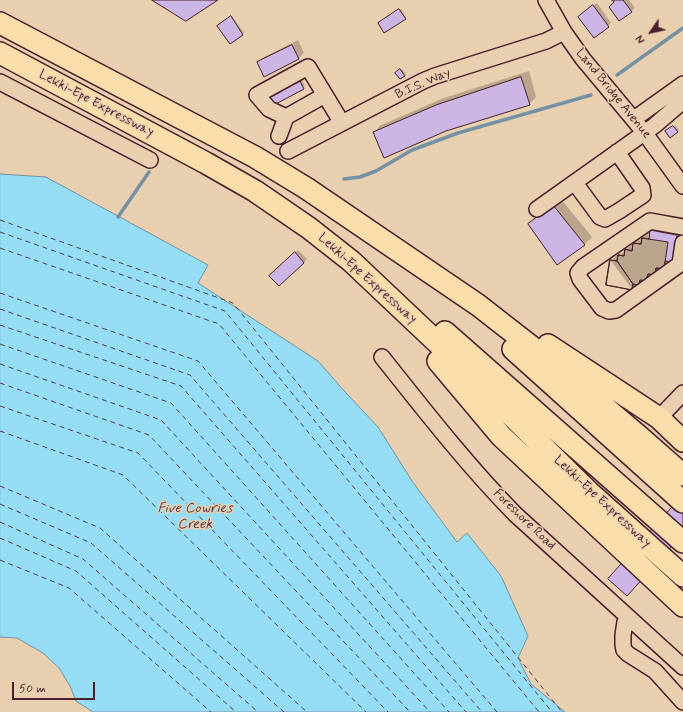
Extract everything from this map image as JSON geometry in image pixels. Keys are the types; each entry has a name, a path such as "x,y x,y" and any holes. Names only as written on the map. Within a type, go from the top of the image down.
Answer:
{"highway":[{"name":"Lekki-Epe Expressway","path":"0,23 255,157 306,188 478,305 555,365 683,475"},
{"name":"Lekki-Epe Expressway","path":"0,53 206,162 255,191 309,228 351,261 442,347 589,492 683,576"},
{"path":"351,261 436,324 683,542"},
{"path":"351,261 501,436 683,606"},
{"path":"416,262 683,502"},
{"path":"416,262 437,273 659,418 683,441"},
{"path":"518,397 528,396 536,392 540,384 537,371"}],"street":[{"name":"Land Bridge Avenue","path":"546,0 564,32 583,59 634,119 683,186"},
{"name":"B.I.S. Way","path":"288,151 423,81 546,41 564,32"},
{"path":"286,117 269,109 256,95 308,67 342,123"},
{"path":"0,82 150,160"},
{"path":"634,119 682,90"},
{"path":"537,210 654,126 682,90"},
{"path":"279,136 286,117 325,95"},
{"path":"575,183 600,217 605,219 643,195 642,188 617,152"},
{"path":"683,226 650,221 583,267 578,273 580,279 602,308 609,311 616,310 680,264 683,243"},
{"name":"Foreshore Road","path":"382,357 457,450 515,514 683,667"},
{"path":"659,418 683,393"},
{"path":"628,617 625,622 623,635 624,650 655,671 683,702"}],"water":[{"name":"Five Cowries Creek","path":"0,174 46,177 208,265 198,283 318,361 378,427 412,481 457,542 467,533 501,576 528,636 518,658 531,684 565,712 93,712 76,701 70,686 59,668 43,653 17,638 0,637"}],"building":[{"path":"152,0 218,0 186,21"},
{"path":"612,0 623,0 632,12 619,21 609,7 614,2"},
{"path":"593,5 609,27 594,38 578,17"},
{"path":"399,9 406,19 384,33 378,23"},
{"path":"231,16 243,35 230,44 217,26"},
{"path":"292,45 299,59 264,77 257,62"},
{"path":"400,69 405,76 400,79 395,73"},
{"path":"297,75 304,89 272,106 265,92"},
{"path":"521,77 530,105 446,131 384,158 373,132 436,105"},
{"path":"673,126 678,132 670,138 665,131"},
{"path":"553,205 585,245 557,265 528,224"},
{"path":"650,230 677,235 673,262 665,261 664,269 656,268 655,275 648,274 646,281 640,280 639,286 633,284 632,290 606,285 610,260 617,261 618,255 624,256 625,249 632,251 633,243 641,244 642,238 649,239"},
{"path":"642,238 668,242 664,269 656,268 655,275 648,274 646,281 640,280 639,286 633,284 617,261 618,255 624,256 625,249 632,251 633,243 641,244"},
{"path":"295,252 304,263 279,286 269,276"},
{"path":"610,260 617,261 633,284 632,290 606,285"},
{"path":"683,495 683,534 627,596 608,579"}],"waterway":[{"path":"617,75 683,28"},
{"path":"344,179 360,177 376,171 412,150 458,133 591,95"},
{"path":"118,217 149,172"}],"ferry route":[{"path":"0,220 233,303 562,712"},
{"path":"0,232 225,311 552,712"},
{"path":"0,248 219,324 539,712"},
{"path":"0,293 198,361 497,712"},
{"path":"0,309 190,375 482,712"},
{"path":"0,325 181,386 466,712"},
{"path":"0,344 171,403 449,712"},
{"path":"0,364 161,420 430,712"},
{"path":"0,383 149,435 410,712"},
{"path":"0,406 138,453 388,712"},
{"path":"0,431 123,475 366,712"},
{"path":"0,486 100,528 307,712"},
{"path":"0,504 91,543 284,712"},
{"path":"0,522 83,559 258,712"},
{"path":"0,538 76,571 236,712"},
{"path":"0,560 69,588 211,712"}]}
